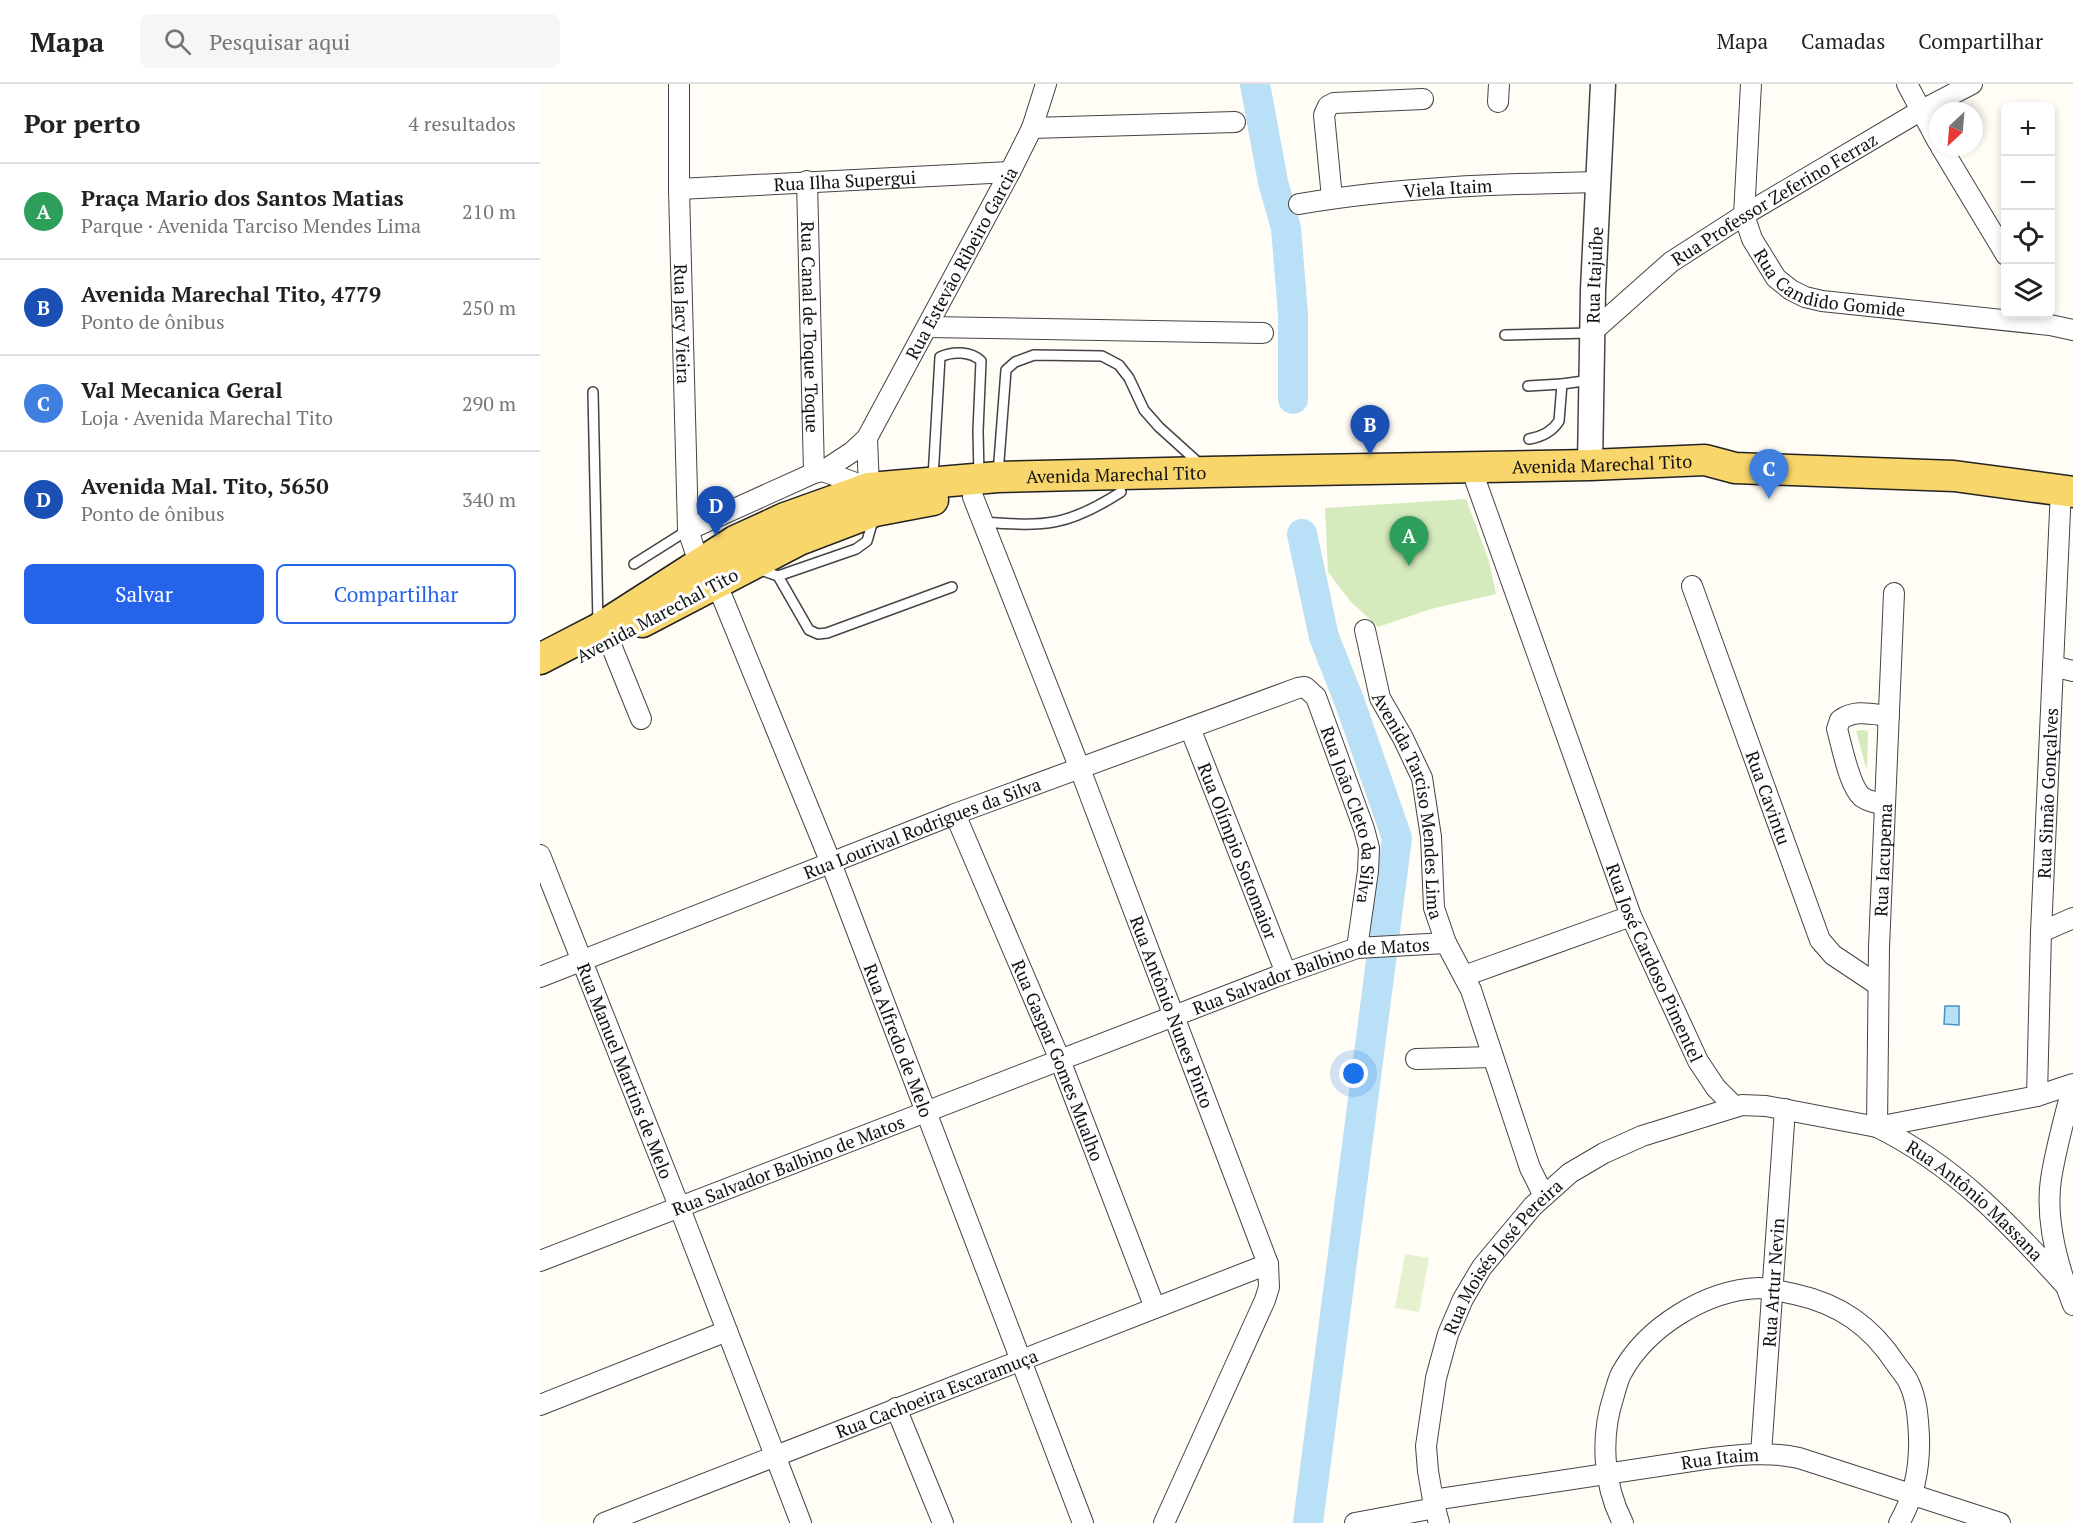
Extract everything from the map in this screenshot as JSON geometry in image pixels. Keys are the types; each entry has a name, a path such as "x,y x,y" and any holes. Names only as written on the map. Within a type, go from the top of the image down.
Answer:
{"main road":[{"name":"Avenida Marechal Tito","path":"540,678 603,635 708,573 735,541 785,518 872,500 933,482 983,493 1121,492 1476,482 1512,469 1705,460 1736,468 1954,476 2067,491"},
{"name":"Avenida Marechal Tito","path":"708,573 747,566 872,500 898,505 983,493 1208,471 1512,469 1706,476 1736,468"},
{"name":"Avenida Marechal Tito","path":"540,659 603,635"}],"street":[{"name":"Rua Jacy Vieira","path":"679,84 679,189 688,530 695,554 708,573"},
{"name":"Rua Estevão Ribeiro Garcia","path":"688,530 818,472 852,452 867,438 1010,172 1032,128 1046,84"},
{"name":"Rua Itajuíbe","path":"1590,465 1592,333 1603,84"},
{"name":"Rua Candido Gomide","path":"1751,84 1744,215 1752,239 1776,278 1791,290 1805,297 1855,305 2046,319 2073,330"},
{"path":"1907,84 1929,126"},
{"name":"Rua Professor Zeferino Ferraz","path":"1592,333 1671,262 1744,215 1920,111 1972,84"},
{"path":"1332,198 1324,115 1328,106 1334,103 1423,99"},
{"path":"1032,128 1235,122"},
{"path":"1946,156 2001,247"},
{"name":"Rua Ilha Supergui","path":"679,189 1010,172"},
{"name":"Rua Canal de Toque Toque","path":"807,181 818,472"},
{"name":"Viela Itaim","path":"1299,204 1332,198 1410,190 1499,184 1598,182"},
{"path":"928,327 1263,333"},
{"path":"867,438 872,500"},
{"path":"818,472 872,500"},
{"name":"Rua José Cardoso Pimentel","path":"1476,482 1631,916 1698,1061 1716,1088 1735,1107"},
{"name":"Rua Simão Gonçalves","path":"2037,1096 2041,932 2053,666 2067,491"},
{"name":"Rua Antônio Nunes Pinto","path":"983,493 1080,769 1268,1264 1269,1287 1265,1300 1164,1523"},
{"name":"Rua Alfredo de Melo","path":"708,573 831,863 1083,1523"},
{"name":"Rua Cavintu","path":"1692,586 1820,940 1833,955 1878,985"},
{"name":"Rua Iacupema","path":"1877,1127 1878,985 1894,593"},
{"name":"Avenida Tarciso Mendes Lima","path":"1365,630 1380,698 1422,778 1431,837 1434,908 1446,943 1471,990 1530,1168 1544,1196"},
{"path":"603,635 641,719"},
{"path":"2053,666 2073,671"},
{"name":"Rua Lourival Rodrigues da Silva","path":"540,977 955,814 1305,687"},
{"name":"Rua João Cleto da Silva","path":"1305,687 1316,697 1369,848 1364,905 1364,948"},
{"path":"1885,804 1873,802 1861,796 1854,785 1837,729 1840,720 1849,714 1861,712 1888,716"},
{"name":"Rua Olímpio Sotomaior","path":"1190,728 1286,973"},
{"name":"Rua Gaspar Gomes Mualho","path":"955,814 1060,1060 1155,1308"},
{"name":"Rua Manuel Martins de Melo","path":"540,855 801,1523"},
{"path":"1464,976 1631,916"},
{"path":"2041,932 2073,918"},
{"name":"Rua Salvador Balbino de Matos","path":"540,1261 1286,973 1364,948 1446,943"},
{"path":"1416,1059 1493,1057"},
{"path":"1735,1107 1754,1104 1877,1127 2037,1096 2073,1084"},
{"path":"2073,1084 2051,1180 2052,1223 2062,1276 2073,1305"},
{"name":"Rua Moisés José Pereira","path":"1436,1510 1428,1471 1428,1435 1436,1378 1448,1334 1463,1299 1482,1266 1508,1234 1544,1196 1570,1173 1604,1153 1642,1136 1735,1107"},
{"name":"Rua Artur Nevin","path":"1761,1454 1785,1109"},
{"name":"Rua Antônio Massana","path":"1877,1127 1904,1140 1958,1177 2027,1243 2065,1285"},
{"name":"Rua Cachoeira Escaramuça","path":"604,1523 649,1515 775,1456 1268,1264"},
{"path":"1623,1523 1609,1491 1605,1456 1611,1404 1621,1374 1635,1353 1658,1328 1688,1308 1727,1294 1760,1288 1810,1298 1840,1310 1862,1324 1884,1345 1909,1383 1918,1412 1917,1480 1899,1523"},
{"path":"540,1405 727,1331"},
{"path":"896,1408 943,1523"},
{"name":"Rua Itaim","path":"1355,1523 1436,1510 1607,1474 1715,1458 1761,1454 1799,1458 2000,1523"}],"lane":[{"path":"1505,335 1592,333"},
{"path":"933,482 940,357 948,353 976,356 981,362 978,431 983,493"},
{"path":"983,493 1006,370 1015,362 1034,355 1102,357 1119,365 1129,378 1144,410 1159,427 1208,471"},
{"path":"1527,386 1591,380"},
{"path":"1529,439 1544,435 1559,421 1562,384"},
{"path":"593,392 603,635"},
{"path":"747,566 778,576 856,549 867,541 872,526 872,500"},
{"path":"634,564 688,530"},
{"path":"778,576 809,630 818,634 952,587"}],"green space":[{"path":"1466,499 1489,561 1496,594 1431,609 1378,627 1351,602 1328,572 1325,508"},
{"path":"1856,731 1868,731 1867,771"},
{"path":"1405,1254 1429,1258 1419,1312 1395,1308"}],"water":[{"path":"1945,1006 1959,1006 1959,1025 1944,1024"}],"waterway":[{"path":"1255,84 1273,182 1286,228 1293,314 1293,399"},
{"path":"1302,534 1324,637 1350,703 1397,838 1308,1523"}],"place":[{"name":"Avenida Marechal Tito, 4779","path":"1370,455"},
{"name":"Val Mecanica Geral","path":"1769,499"},
{"name":"Avenida Mal. Tito, 5650","path":"716,536"},
{"name":"Praça Mario dos Santos Matias","path":"1409,566"}]}
